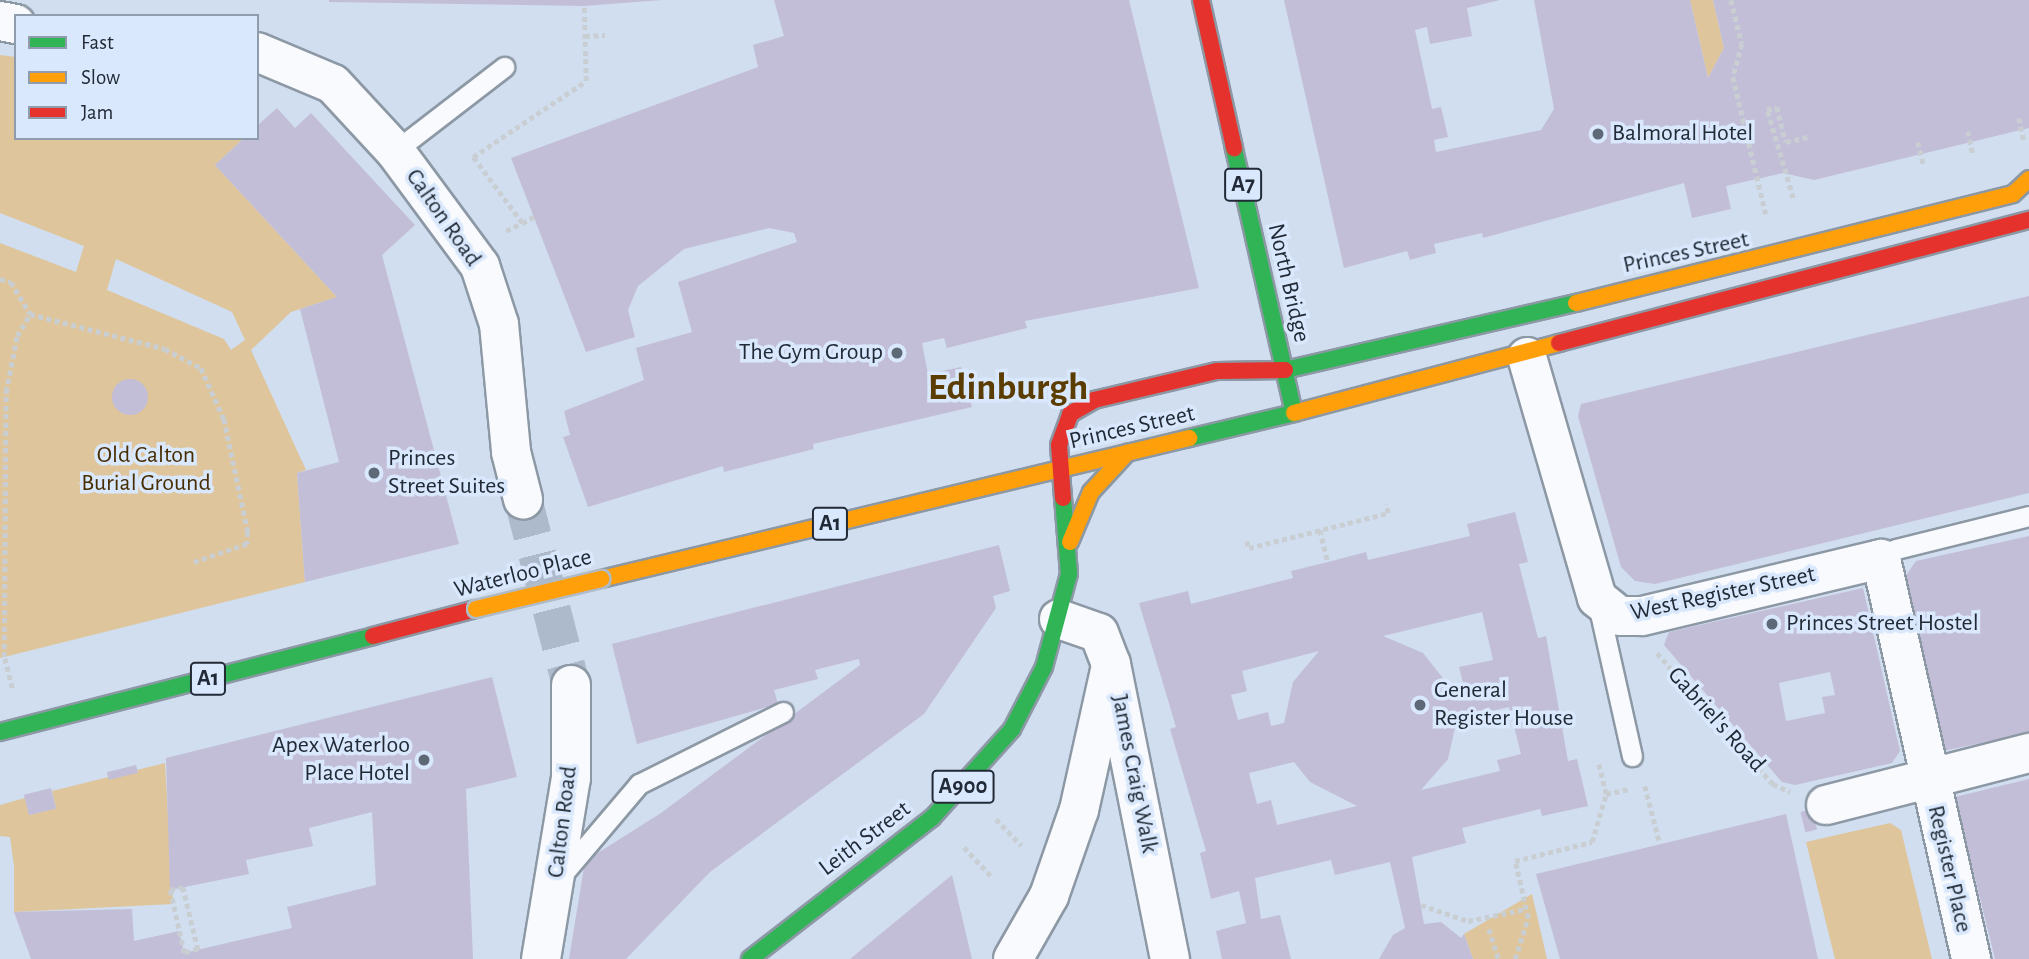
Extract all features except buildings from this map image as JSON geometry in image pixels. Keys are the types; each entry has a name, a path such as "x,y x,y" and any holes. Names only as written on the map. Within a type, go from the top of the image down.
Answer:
{"main road":[{"name":"North Bridge","path":"1201,0 1294,413"},
{"name":"Princes Street","path":"2029,179 2013,194 1738,266 1286,370 1217,371 1094,400 1070,414 1062,429 1059,469 1527,357 2029,220"},
{"name":"A900","path":"1070,542 1091,492 1128,452"},
{"name":"Leith Street","path":"750,959 932,818 987,761 1034,686 1059,620 1070,542 1059,469"},
{"name":"Waterloo Place","path":"0,732 476,609 1059,469"}],"street":[{"name":"Calton Road","path":"259,53 333,85 395,151 480,266 499,324 511,452 523,499"},
{"name":"West Register Street","path":"1527,357 1608,607 1642,616 1881,559"},
{"path":"1881,559 1928,778"},
{"name":"James Craig Walk","path":"1059,620 1099,634 1111,664 1170,959"},
{"path":"1013,959 1049,895 1079,810 1111,664"},
{"name":"Calton Road","path":"541,959 556,886 571,778 570,685"},
{"path":"1826,805 2029,753"},
{"name":"Register Place","path":"1928,778 1971,959"}],"lane":[{"path":"395,151 504,67"},
{"path":"1881,559 1896,549 2029,516"},
{"path":"1608,607 1632,757"},
{"path":"556,886 581,846 639,784 783,712"}],"path":[{"path":"1731,0 1742,44 1733,77 1766,214"},
{"path":"508,204 473,157 586,81 584,6"},
{"path":"585,36 605,35"},
{"path":"1793,198 1768,110 1777,107 1786,142 1807,137"},
{"path":"2019,118 2024,141"},
{"path":"1968,131 1973,154"},
{"path":"1918,142 1924,166"},
{"path":"522,222 535,216"},
{"path":"0,279 11,282 30,314 165,349 201,368 224,419 248,532 247,544 192,563"},
{"path":"4,657 6,392 17,336 30,314"},
{"path":"1247,541 1249,548 1388,513 1386,504"},
{"path":"1320,530 1328,562"},
{"name":"Gabriel's Road","path":"1608,607 1773,783 1826,805"},
{"path":"1515,959 1526,908 1515,861 1592,842 1606,794 1597,757"},
{"path":"1606,794 1646,785 1660,845"},
{"path":"996,820 1024,848"},
{"path":"964,847 993,878"},
{"path":"183,887 198,949 184,953 170,890 183,887"},
{"path":"1420,905 1468,921 1526,908"},
{"path":"1489,929 1499,959"}],"green space":[{"path":"1690,0 1713,0 1724,48 1708,78"},
{"name":"Old Calton Burial Ground","path":"0,55 14,57 14,140 242,140 215,165 337,297 291,312 251,350 306,470 297,473 305,582 0,658 0,243 76,272 84,246 0,213","holes":["116,259 232,312 245,340 231,350 224,339 107,290"]},
{"path":"165,763 173,904 14,912 14,866 10,837 0,836 0,805 25,798 30,815 56,808 52,791"},
{"path":"1890,823 1901,830 1932,959 1835,959 1806,842"},
{"path":"1532,894 1547,959 1473,959 1464,934"}],"tunnel":[{"path":"523,499 571,685"}],"traffic: fast":[{"path":"1189,438 1294,413 1234,148"},
{"path":"1285,370 1576,303"},
{"path":"750,959 932,818 1012,729 1044,667 1069,574 1063,498"},
{"path":"0,732 373,636"}],"traffic: slow":[{"path":"1576,303 2013,194 2029,179"},
{"path":"1294,413 1559,343"},
{"path":"601,579 1189,438"},
{"path":"1070,542 1091,492 1128,452"},
{"path":"476,609 601,579"}],"traffic: jam":[{"path":"1201,0 1234,148"},
{"path":"1559,343 2029,220"},
{"path":"1063,498 1059,445 1070,414 1094,400 1217,371 1285,370"},
{"path":"373,636 476,609"}],"place":[{"name":"Balmoral Hotel","path":"1598,134"},
{"name":"The Gym Group","path":"897,353"},
{"name":"Princes Street Suites","path":"374,473"},
{"name":"Princes Street Hostel","path":"1772,624"},
{"name":"General Register House","path":"1420,705"},
{"name":"Apex Waterloo Place Hotel","path":"424,760"}],"district":[{"name":"Edinburgh","path":"1008,389"}]}
